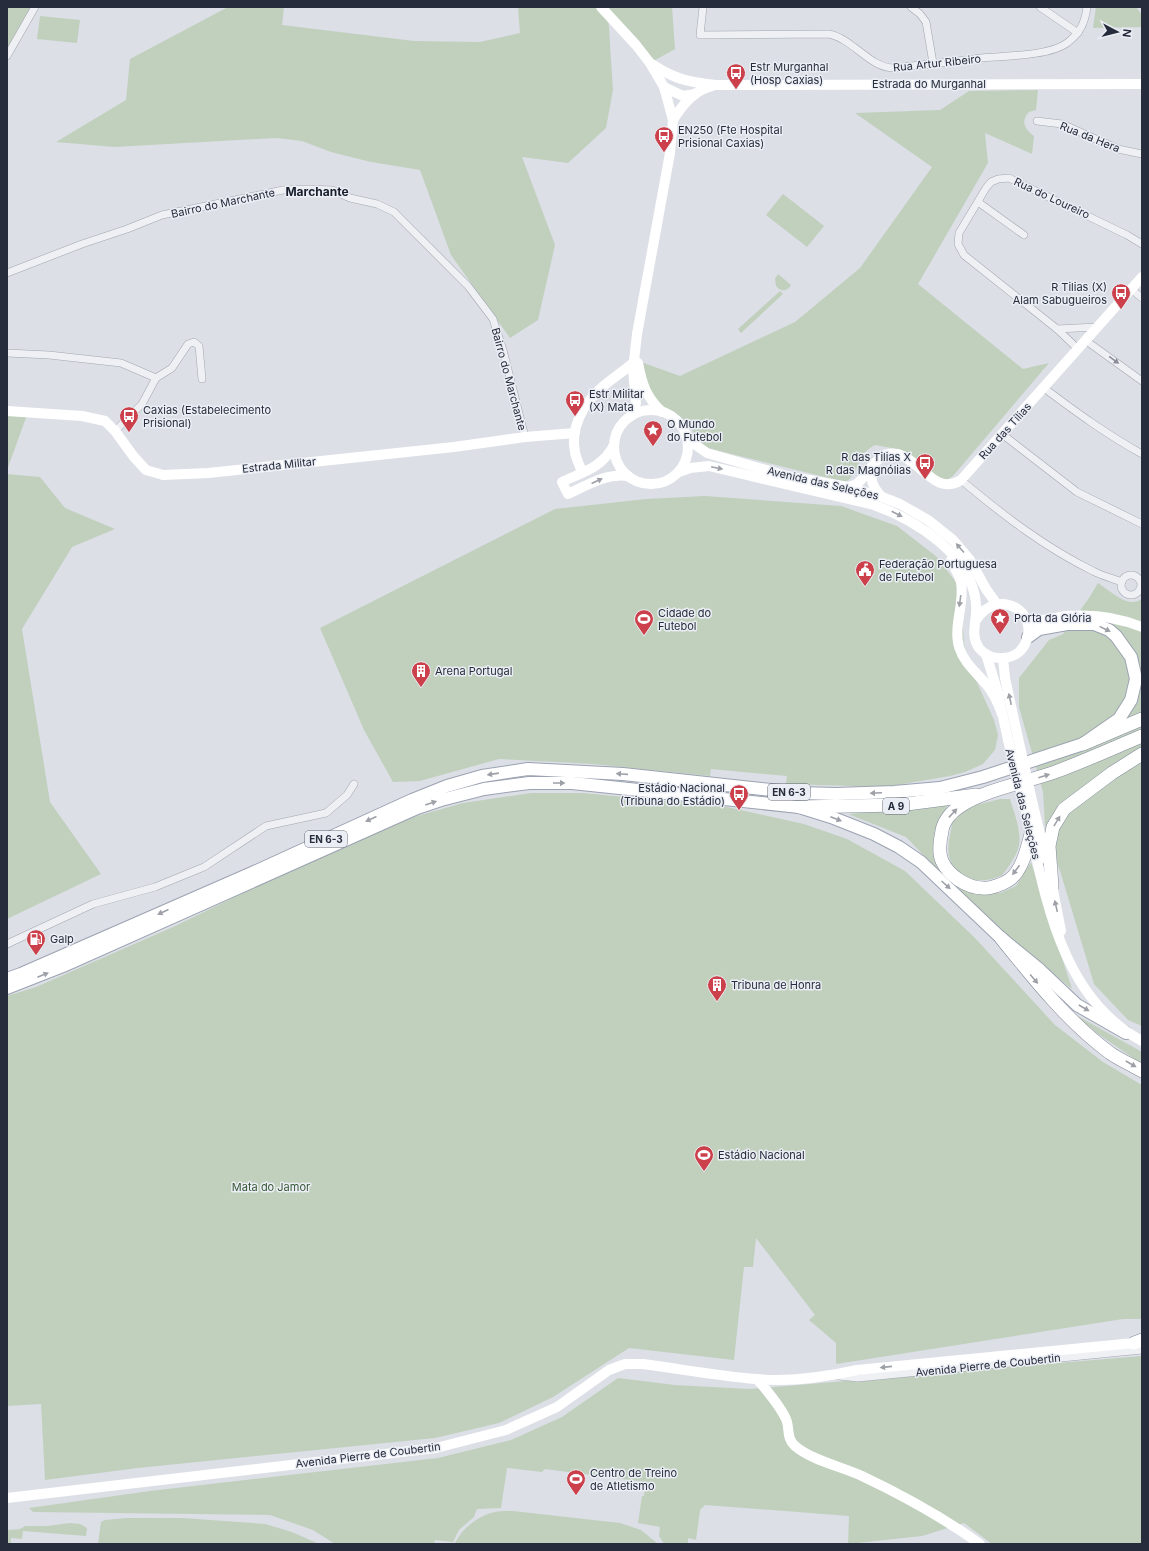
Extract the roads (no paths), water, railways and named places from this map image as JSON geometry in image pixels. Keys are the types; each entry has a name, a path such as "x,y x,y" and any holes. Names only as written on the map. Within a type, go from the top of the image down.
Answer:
{"highway":[{"name":"A 9","path":"1084,744 1142,720"},
{"name":"A 9","path":"799,808 899,806 993,792 1056,772 1142,736"},
{"path":"1052,886 1049,846 1053,827 1064,809 1112,773 1142,754"},
{"path":"993,792 970,801 958,808 943,824 939,843 941,860 953,875 967,884 983,888 995,886 1009,880 1023,861 1031,834"},
{"path":"1001,938 1034,979 1069,1018 1111,1053 1142,1071"}],"main road":[{"path":"1028,637 1039,629 1068,624 1094,624 1109,630 1116,636 1131,657 1136,679 1131,700 1119,719 1084,744"},
{"name":"A 9","path":"836,794 894,792 940,788 983,777 1084,744"},
{"name":"EN 6-3","path":"7,979 252,873 412,800 447,786 482,776 528,769 623,774 792,792 836,794"},
{"name":"EN 6-3","path":"7,988 63,966 417,808 484,789 529,783 572,784 799,808"},
{"path":"799,808 831,817 874,834 899,847 921,862 1001,938 1040,970 1077,1004 1126,1033"}],"street":[{"path":"7,56 35,7"},
{"name":"Estrada do Murganhal","path":"600,7 650,62 664,88 673,120"},
{"name":"Rua Artur Ribeiro","path":"703,7 700,35 829,34 839,37 874,61 888,68 1030,54 1054,49 1066,43 1078,33 1085,20 1087,7"},
{"path":"911,7 920,14 926,22 933,63"},
{"path":"1040,7 1078,33"},
{"name":"Estrada do Murganhal","path":"650,62 667,74 691,83"},
{"name":"Estrada do Murganhal","path":"664,88 673,81 716,85 1142,84"},
{"name":"Estrada do Murganhal","path":"673,120 682,106 695,94 702,89 716,85"},
{"name":"Estrada do Murganhal","path":"664,88 683,96 695,94"},
{"path":"631,416 636,403 634,387 634,357 640,314 670,153 673,120"},
{"name":"Rua da Hera","path":"1037,121 1062,124 1118,149 1142,154"},
{"name":"Rua do Loureiro","path":"1078,349 1057,329 964,255 958,244 959,233 992,182 1003,177 1009,178 1127,235 1142,244"},
{"name":"Bairro do Marchante","path":"7,273 162,215 283,190 332,190 350,198 377,204 394,212 468,286 493,319 504,350 525,437"},
{"path":"978,202 1024,235"},
{"name":"Rua das Tílias","path":"961,480 1142,277"},
{"path":"1131,289 1142,298"},
{"path":"1057,329 1097,328"},
{"path":"1086,340 1142,381"},
{"path":"115,431 142,404 156,378 172,368 188,344 194,342 199,346 202,379"},
{"path":"7,353 49,355 121,362 156,378"},
{"path":"582,472 575,452 575,433 579,417 587,403 634,357"},
{"path":"634,357 644,389 650,399 662,412"},
{"path":"611,380 618,378 625,379 632,383 634,387"},
{"path":"1044,388 1084,419 1119,442 1142,454"},
{"path":"656,410 662,412 668,414 679,422 688,440 688,454 683,467 679,472 668,480 654,484 641,483 628,476 619,475 604,477 568,494 562,482 604,460 610,454 618,431 626,420 643,411 656,410"},
{"name":"Estrada Militar","path":"7,411 82,416 105,421 115,431 134,457 146,470 163,474 230,470 446,448 525,437 575,433"},
{"name":"Avenida das Seleções","path":"686,434 694,444 707,453 787,476 848,487 882,497 915,512 942,530 953,540 970,560 996,604"},
{"path":"1002,434 1078,492 1142,524"},
{"path":"614,445 616,459 628,476"},
{"path":"848,487 859,481 877,460 894,453 907,458 941,484 952,485 961,480 1008,519 1044,544 1094,572 1122,582"},
{"name":"Avenida das Seleções","path":"679,472 690,468 709,466 874,505 890,511 921,528 948,550 967,575 973,588 977,606 974,635 980,650 986,654 993,673 1002,714 1013,739"},
{"path":"872,466 872,484 875,490 882,497"},
{"path":"948,550 961,582 957,637 960,649 966,662 987,685 996,698 1002,714"},
{"path":"976,620 981,612 988,606 1006,604 1015,607 1022,613 1027,621 1028,637 1025,645 1019,652 1012,656 1003,658 994,658 986,654"},
{"path":"1027,621 1041,621 1086,615 1108,617 1142,628"},
{"name":"Avenida das Seleções","path":"1003,658 1013,739 1029,807 1052,886 1065,953"},
{"path":"7,944 93,904 155,887 198,870 266,826 326,813 347,795 354,784"},
{"name":"Avenida das Seleções","path":"1029,807 1031,834 1050,915 1072,970 1082,986 1103,1012 1126,1033 1142,1042"},
{"name":"Avenida Pierre de Coubertin","path":"7,1498 436,1448 506,1430 557,1407 609,1370 625,1364 643,1364 757,1379 804,1378 834,1376 856,1370 1140,1344"},
{"path":"757,1379 770,1394 786,1420 790,1441 797,1448 824,1461 861,1475 924,1508 980,1544"}],"place":[{"name":"Estr Murganhal (Hosp Caxias)","path":"736,90"},
{"name":"EN250 (Fte Hospital Prisional Caxias)","path":"664,153"},
{"name":"R Tilias (X) Alam Sabugueiros","path":"1121,310"},
{"name":"Estr Militar (X) Mata","path":"575,417"},
{"name":"Caxias (Estabelecimento Prisional)","path":"129,433"},
{"name":"O Mundo do Futebol","path":"653,447"},
{"name":"R das Tilias X R das Magnólias","path":"925,480"},
{"name":"Federação Portuguesa de Futebol","path":"865,587"},
{"name":"Porta da Glória","path":"1000,635"},
{"name":"Cidade do Futebol","path":"644,636"},
{"name":"Arena Portugal","path":"421,688"},
{"name":"Estádio Nacional (Tribuna do Estádio)","path":"739,811"},
{"name":"Galp","path":"36,956"},
{"name":"Tribuna de Honra","path":"717,1002"},
{"name":"Estádio Nacional","path":"704,1172"},
{"name":"Centro de Treino de Atletismo","path":"576,1496"}],"district":[{"name":"Marchante","path":"317,191"}],"park label":[{"name":"Mata do Jamor","path":"271,1187"}]}
